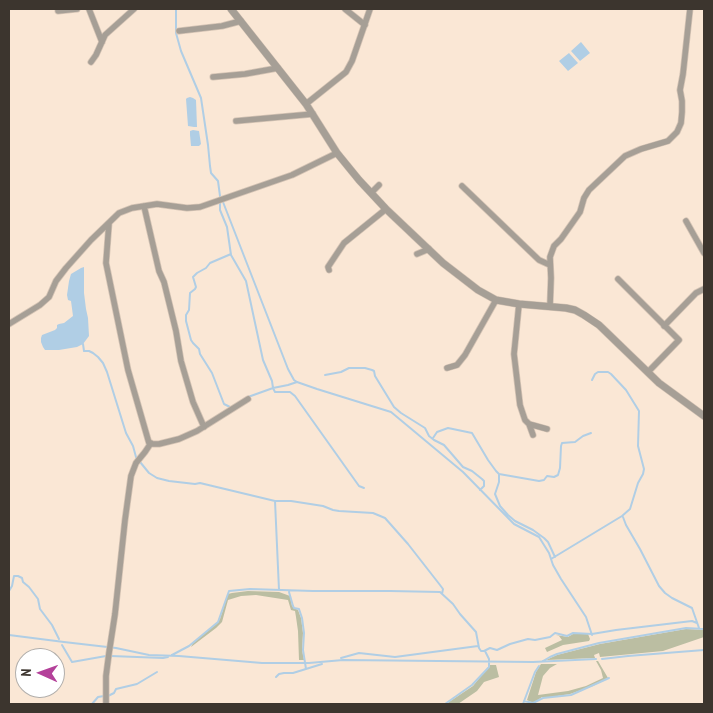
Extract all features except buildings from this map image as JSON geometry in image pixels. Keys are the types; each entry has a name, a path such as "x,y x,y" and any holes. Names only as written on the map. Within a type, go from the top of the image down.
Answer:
{"street":[{"path":"58,11 77,9"},
{"path":"89,9 102,42"},
{"path":"91,62 96,56 105,35 134,9"},
{"path":"231,9 306,104 337,153 359,180 386,209 459,276 496,300 566,308 584,315 599,325 659,383 704,416"},
{"path":"345,9 365,25"},
{"path":"306,104 346,72 352,61 370,9"},
{"path":"550,306 550,257 554,246 580,212 584,198 589,190 625,156 668,141 677,132 681,123 682,101 680,90 690,9"},
{"path":"179,31 222,26 241,21"},
{"path":"213,77 278,68"},
{"path":"236,121 313,114"},
{"path":"9,324 40,305 49,297 56,281 66,268 90,240 119,213 132,208 157,204 187,208 200,207 292,175 337,153"},
{"path":"371,193 379,185"},
{"path":"462,186 539,260 550,265"},
{"path":"144,206 159,271 164,282 176,331 182,362 193,402 204,427"},
{"path":"329,270 328,268 336,254 348,239 386,209"},
{"path":"686,221 704,253"},
{"path":"109,223 106,263 128,370 151,444"},
{"path":"417,254 429,249"},
{"path":"618,279 679,340 648,372"},
{"path":"664,326 696,293 704,289"},
{"path":"447,368 457,365 465,355 496,300"},
{"path":"519,304 514,354 515,367 520,405 533,436"},
{"path":"151,444 179,439 204,427 248,399"},
{"path":"529,424 547,429"},
{"path":"106,704 107,668 130,482 136,463 151,444"}],"green space":[{"path":"248,591 279,592 290,596 292,606 298,610 301,618 304,660 299,660 295,611 291,610 288,600 256,595 241,596 228,600 222,622 191,647 193,643 218,622 228,594"},
{"path":"686,629 704,630 704,637 663,651 600,657 599,653 594,655 595,658 546,660 557,655 600,644"},
{"path":"573,634 588,634 590,639 589,641 563,645 547,652 545,648 562,640 556,635 568,637"},
{"path":"596,661 598,661 608,678 593,686 570,694 542,697 535,702 527,700 536,672 541,664 557,664 550,668 543,676 538,695 568,691 586,686 603,678"},
{"path":"490,665 496,665 499,677 484,682 477,691 458,704 446,704 473,686"}],"water":[{"path":"581,42 590,53 580,61 571,51"},
{"path":"569,53 578,63 568,71 559,61"},
{"path":"190,97 196,100 197,127 188,126 186,99"},
{"path":"190,131 199,131 201,144 199,146 191,146"},
{"path":"84,267 84,293 89,336 83,344 77,347 45,350 41,342 42,335 55,330 57,325 64,323 73,316 71,301 68,300 67,295 69,281 71,274"}],"waterway":[{"path":"176,9 176,33 181,51 201,98 211,173 218,181 220,196"},
{"path":"223,202 294,380 391,412 463,472 514,524 539,537 561,579 586,617 592,635"},
{"path":"220,203 220,210 227,227 231,255 246,281 263,360 275,392 290,392 295,396 359,486 364,488"},
{"path":"230,407 224,404 212,373 200,354 199,349 191,340 186,315 189,310 190,293 196,287 193,277 210,263 231,254"},
{"path":"83,344 84,351 93,353 103,363 136,457 149,473 157,478 169,481 200,483 275,501 279,590"},
{"path":"325,375 341,372 349,368 365,368 374,371 375,376 394,407 425,428 429,436 444,445 463,467 482,479 484,486 480,490"},
{"path":"551,559 622,516 630,509 638,483 643,474 644,469 638,446 639,411 626,390 608,372 598,372 592,380"},
{"path":"248,397 297,382"},
{"path":"433,438 437,432 448,428 472,433 499,474 539,481 544,480 547,476 554,477 558,475 562,443 575,442 591,433"},
{"path":"499,475 495,494 500,506 515,521 544,538 555,557"},
{"path":"275,501 291,501 323,506 339,511 373,513 385,518 440,585 443,589 442,594"},
{"path":"623,517 659,586 672,598 692,608 699,628"},
{"path":"9,591 14,576 22,578 23,582 38,599 40,609 52,625 59,639"},
{"path":"172,655 189,646 218,622 229,591 250,589 440,592 453,604 476,632 481,651 490,648 497,650 528,639 535,640 550,637 555,633 567,636 573,633 592,634 692,621 697,623"},
{"path":"289,592 294,608 299,609 302,618 304,633 303,650 306,669"},
{"path":"543,661 557,654 599,643 686,628 704,629"},
{"path":"9,635 116,648 149,655 262,663 309,663 343,660 533,662 596,659"},
{"path":"62,645 72,662 106,656"},
{"path":"341,658 359,653 395,657 478,646"},
{"path":"602,659 704,650"},
{"path":"445,704 472,685 489,667 489,659 485,651"},
{"path":"111,656 168,657"},
{"path":"276,677 279,674 293,673 322,664"},
{"path":"523,704 539,666"},
{"path":"108,696 114,693 116,689 137,684 157,672"},
{"path":"524,701 533,703 543,698 571,695 609,678"},
{"path":"92,704 98,697 104,696"}]}
